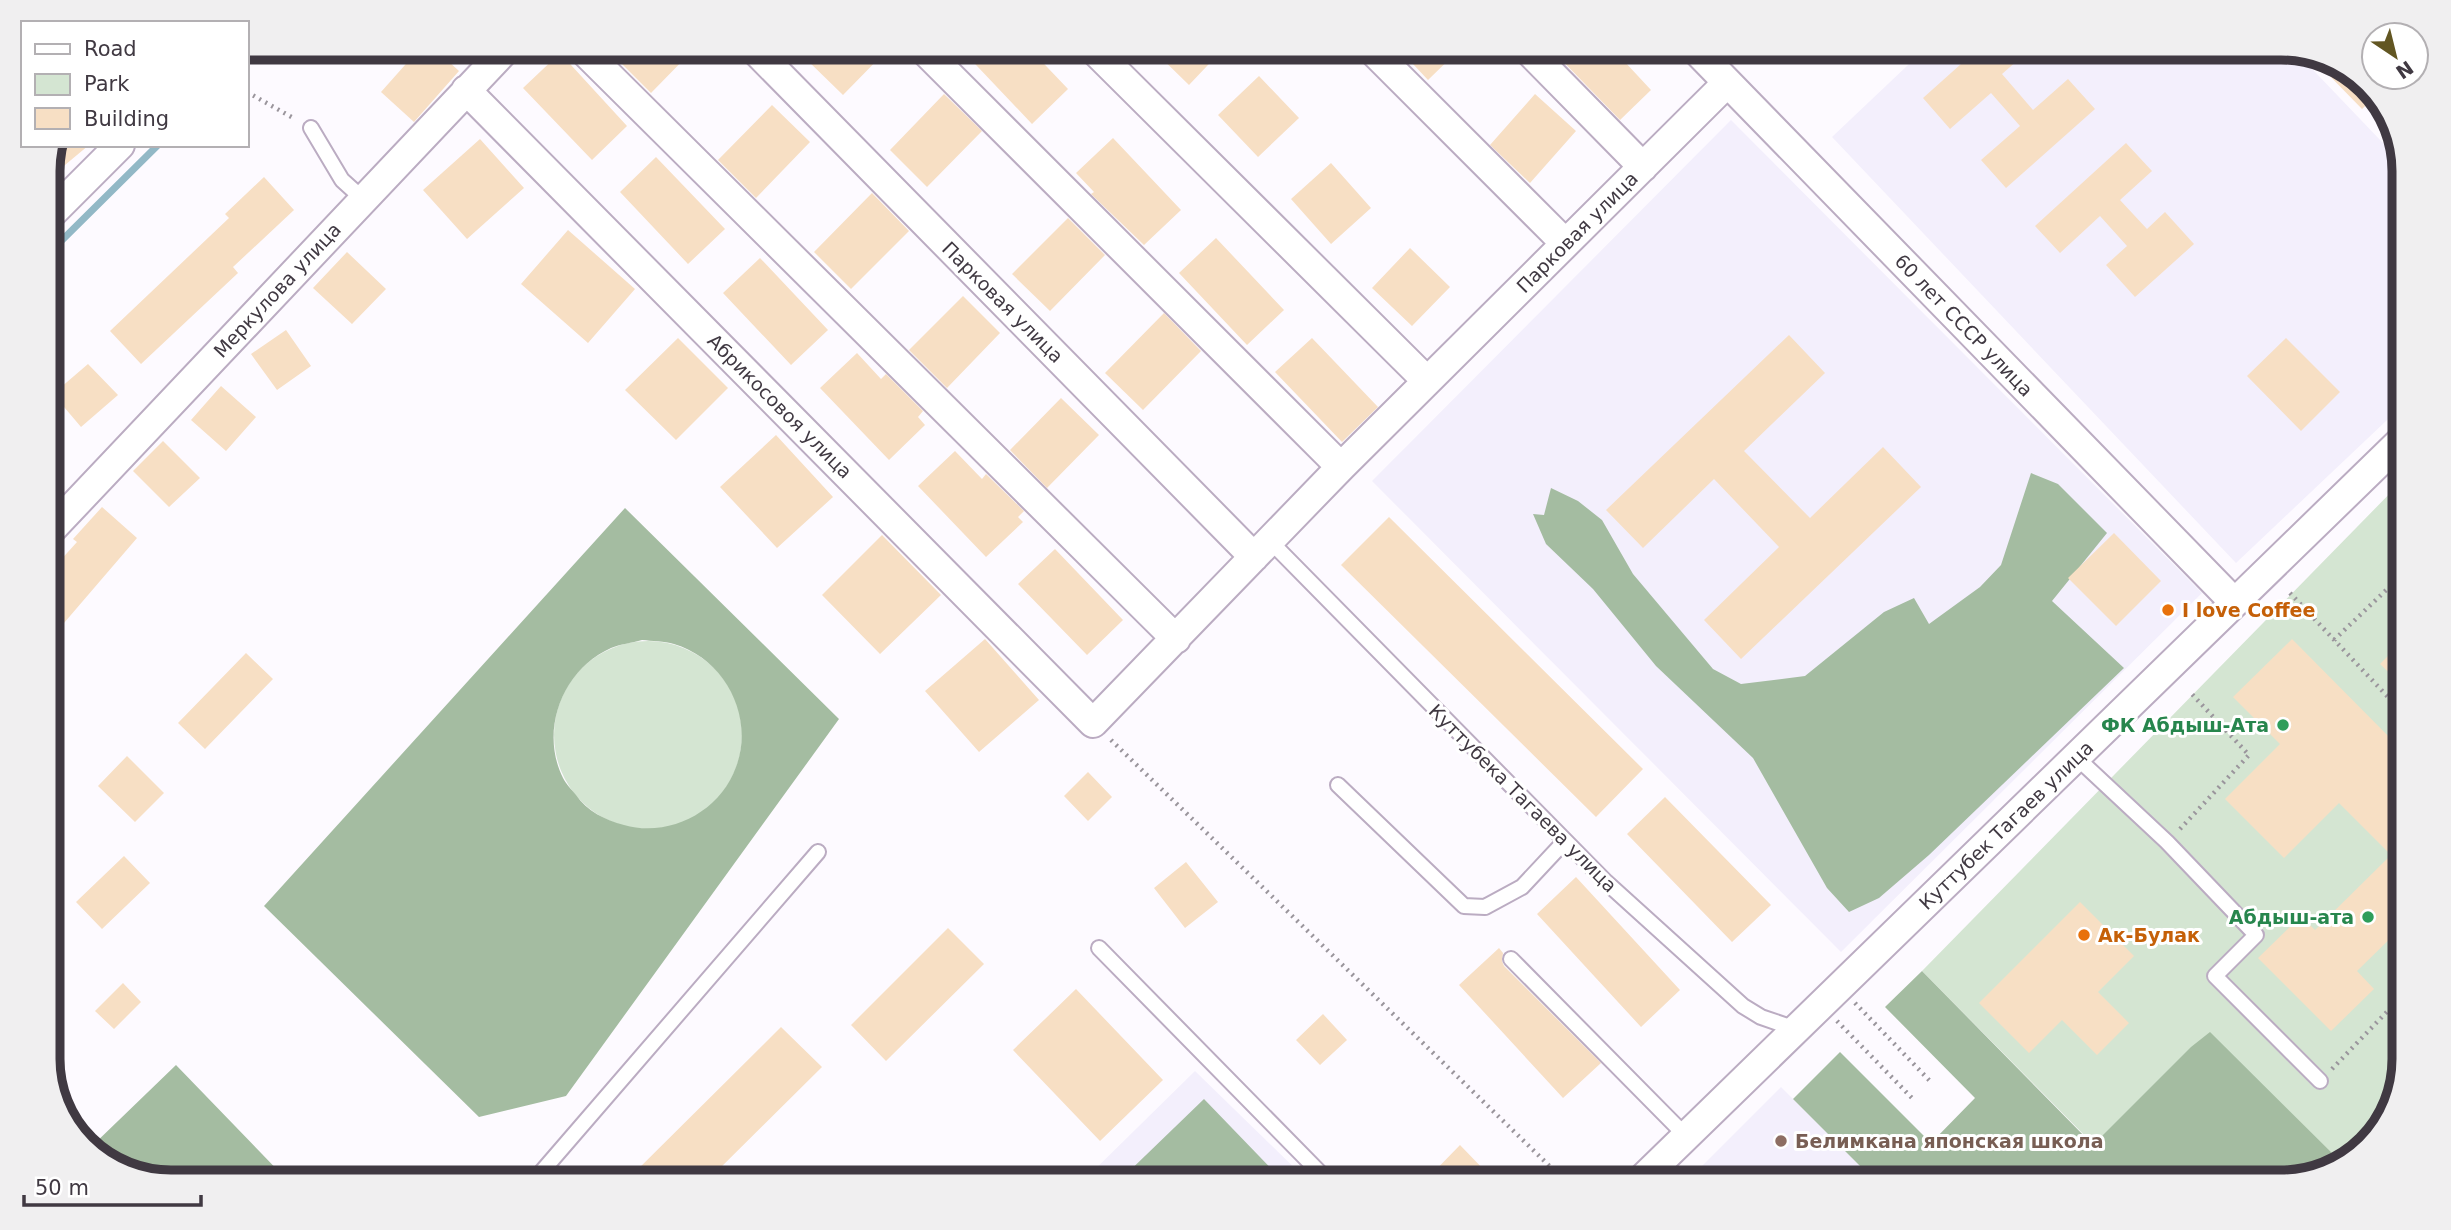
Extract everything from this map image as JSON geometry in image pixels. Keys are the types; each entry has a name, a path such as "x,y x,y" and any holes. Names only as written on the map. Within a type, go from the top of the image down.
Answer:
{"street":[{"name":"Меркулова улица","path":"60,520 495,60"},
{"path":"593,60 1176,639"},
{"name":"Парковая улица","path":"765,60 1262,548"},
{"path":"934,60 1341,467"},
{"path":"1104,60 1427,382"},
{"path":"1382,60 1565,243"},
{"path":"1538,60 1643,167"},
{"name":"60 лет СССР улица","path":"1705,60 2234,602"},
{"name":"Парковая улица","path":"1093,723 1341,467 1727,83"},
{"name":"Абрикосовоя улица","path":"466,90 1093,723"},
{"path":"60,205 118,147"},
{"name":"Куттубек Тагаев улица","path":"1652,1170 2391,450"}],"lane":[{"path":"311,128 342,180 363,199"},
{"name":"Куттубека Тагаева улица","path":"1262,548 1606,882 1743,1006 1762,1017 1796,1029"},
{"path":"2076,757 2167,842 2256,935 2215,976 2320,1081"},
{"path":"1338,785 1464,906 1485,907 1522,887 1565,841"},
{"path":"543,1170 818,852"},
{"path":"1099,948 1317,1170"},
{"path":"1511,959 1686,1136"}],"path":[{"path":"248,94 311,128"},
{"path":"2334,640 2391,585"},
{"path":"2290,593 2392,701"},
{"path":"2167,842 2249,755 2189,691"},
{"path":"1093,723 1554,1170"},
{"path":"1840,987 1930,1081"},
{"path":"2320,1081 2392,1006"}],"shaded area":[{"path":"1913,60 2295,60 2306,62 2389,149 2391,416 2236,563 1832,137"},
{"path":"1731,120 2202,593 1841,952 1372,481"},
{"path":"1195,1071 1297,1170 1094,1170"},
{"name":"Белимкана японская школа","path":"1781,1087 1864,1170 1698,1170"}],"green space":[{"path":"2031,473 2058,484 2107,533 2052,601 2124,668 1929,855 1879,898 1849,912 1827,888 1753,758 1656,666 1593,589 1546,544 1533,514 1544,515 1551,488 1578,501 1602,520 1633,574 1713,669 1741,684 1805,676 1884,612 1914,598 1929,624 1980,587 2001,565"},
{"name":"ФК Абдыш-Ата","path":"2391,492 2392,1059 2386,1095 2364,1133 2336,1156 2297,1170 2094,1145 1922,971"},
{"path":"625,508 839,719 566,1096 479,1117 264,906","holes":["642,640 674,644 708,663 721,676 731,692 741,729 741,748 736,767 718,797 691,818 658,828 617,823 603,818 585,806 563,778 556,759 554,740 560,703 580,670 611,648"]},
{"path":"648,641 684,648 714,669 735,699 742,735 735,771 714,801 684,822 648,829 612,822 582,801 561,771 554,735 561,699 582,669 612,648"},
{"path":"1922,971 2093,1145 2191,1047 2210,1032 2335,1156 2295,1170 1864,1170 1793,1099 1840,1052 1931,1143 1975,1098 1885,1007"},
{"path":"176,1065 277,1170 156,1170 121,1159 96,1142"},
{"path":"1204,1099 1272,1170 1130,1170"}],"building":[{"path":"409,60 447,60 459,71 414,122 381,92"},
{"path":"553,60 566,60 627,126 592,160 523,88"},
{"path":"618,60 683,60 651,93"},
{"path":"807,60 877,60 843,95"},
{"path":"971,60 1040,60 1068,89 1032,124"},
{"path":"1163,60 1213,60 1189,85"},
{"path":"1409,60 1449,60 1428,80"},
{"path":"1562,60 1623,60 1651,90 1620,120"},
{"path":"1965,60 2018,60 2002,74 2033,110 2068,79 2095,109 2006,188 1981,160 2020,126 1991,93 1950,129 1923,98"},
{"path":"2322,68 2354,87 2368,103 2362,109"},
{"path":"1259,76 1299,118 1258,157 1218,115"},
{"path":"944,94 982,131 927,187 890,150"},
{"path":"1535,94 1576,131 1530,183 1490,145"},
{"path":"772,105 810,142 756,198 718,160"},
{"path":"1113,138 1181,210 1144,245 1091,194 1094,192 1076,173"},
{"path":"480,139 524,188 467,239 423,190"},
{"path":"2126,143 2152,171 2120,200 2147,229 2165,212 2194,244 2135,297 2106,265 2127,246 2100,216 2060,253 2035,226"},
{"path":"62,147 87,147 60,169"},
{"path":"656,157 725,229 688,264 620,192"},
{"path":"1331,163 1371,208 1331,244 1291,199"},
{"path":"264,177 294,210 233,267 238,273 141,364 110,331 229,218 225,214"},
{"path":"872,193 909,231 851,289 814,252"},
{"path":"1068,218 1105,255 1050,311 1012,274"},
{"path":"568,230 635,289 588,343 521,284"},
{"path":"1216,238 1284,310 1247,345 1179,273"},
{"path":"1410,248 1450,287 1412,326 1372,288"},
{"path":"347,252 386,289 352,324 313,288"},
{"path":"760,258 828,330 791,365 723,293"},
{"path":"963,296 1000,333 947,388 909,350"},
{"path":"1164,313 1201,351 1143,410 1105,373"},
{"path":"286,330 311,366 277,390 251,354"},
{"path":"1789,335 1825,373 1744,451 1810,518 1883,447 1921,487 1741,659 1704,620 1779,547 1714,479 1643,548 1606,510"},
{"path":"678,338 728,388 676,440 625,390"},
{"path":"1312,338 1378,407 1342,442 1275,372"},
{"path":"2286,338 2340,392 2301,431 2247,376"},
{"path":"857,353 881,379 886,374 923,411 918,417 925,425 889,460 820,388"},
{"path":"88,364 118,395 81,427 60,402 60,388"},
{"path":"221,386 256,417 226,451 191,420"},
{"path":"1061,398 1099,435 1047,488 1010,450"},
{"path":"776,435 833,497 777,548 720,487"},
{"path":"163,441 200,478 169,507 133,471"},
{"path":"955,451 982,479 986,474 1024,511 1018,517 1023,522 986,557 918,486"},
{"path":"102,507 137,538 60,628 60,561 77,542 73,539"},
{"path":"1389,517 1643,769 1596,817 1341,565"},
{"path":"2114,533 2161,581 2116,626 2068,578"},
{"path":"882,535 941,595 880,654 822,595"},
{"path":"1055,549 1123,620 1087,655 1018,584"},
{"path":"985,639 1039,700 979,752 925,691"},
{"path":"2292,639 2392,740 2392,937 2357,971 2374,989 2331,1031 2258,958 2301,916 2315,930 2391,855 2339,803 2284,858 2225,799 2280,744 2233,697"},
{"path":"2392,652 2392,675 2380,664"},
{"path":"246,653 273,679 205,749 178,723"},
{"path":"127,756 164,793 135,822 98,786"},
{"path":"1088,772 1112,797 1088,821 1064,796"},
{"path":"1665,797 1771,905 1732,942 1627,834"},
{"path":"124,856 150,883 102,929 76,902"},
{"path":"1186,862 1218,902 1185,928 1154,888"},
{"path":"1576,877 1680,990 1641,1027 1537,914"},
{"path":"2080,902 2134,956 2098,992 2129,1023 2097,1055 2062,1020 2029,1053 1979,1003"},
{"path":"948,928 984,964 886,1061 851,1025"},
{"path":"1499,948 1503,953 1504,966 1601,1063 1563,1098 1459,985"},
{"path":"123,983 141,1002 114,1029 95,1011"},
{"path":"1076,989 1163,1080 1100,1141 1013,1050"},
{"path":"1323,1014 1347,1040 1320,1065 1296,1040"},
{"path":"781,1027 822,1067 718,1170 637,1170"},
{"path":"1460,1145 1484,1170 1436,1170"}],"waterway":[{"path":"60,242 156,147"}],"place":[{"name":"I love Coffee","path":"2168,610"},
{"name":"ФК Абдыш-Ата","path":"2283,725"},
{"name":"Абдыш-ата","path":"2368,917"},
{"name":"Ак-Булак","path":"2084,935"},
{"name":"Белимкана японская школа","path":"1781,1141"}]}
